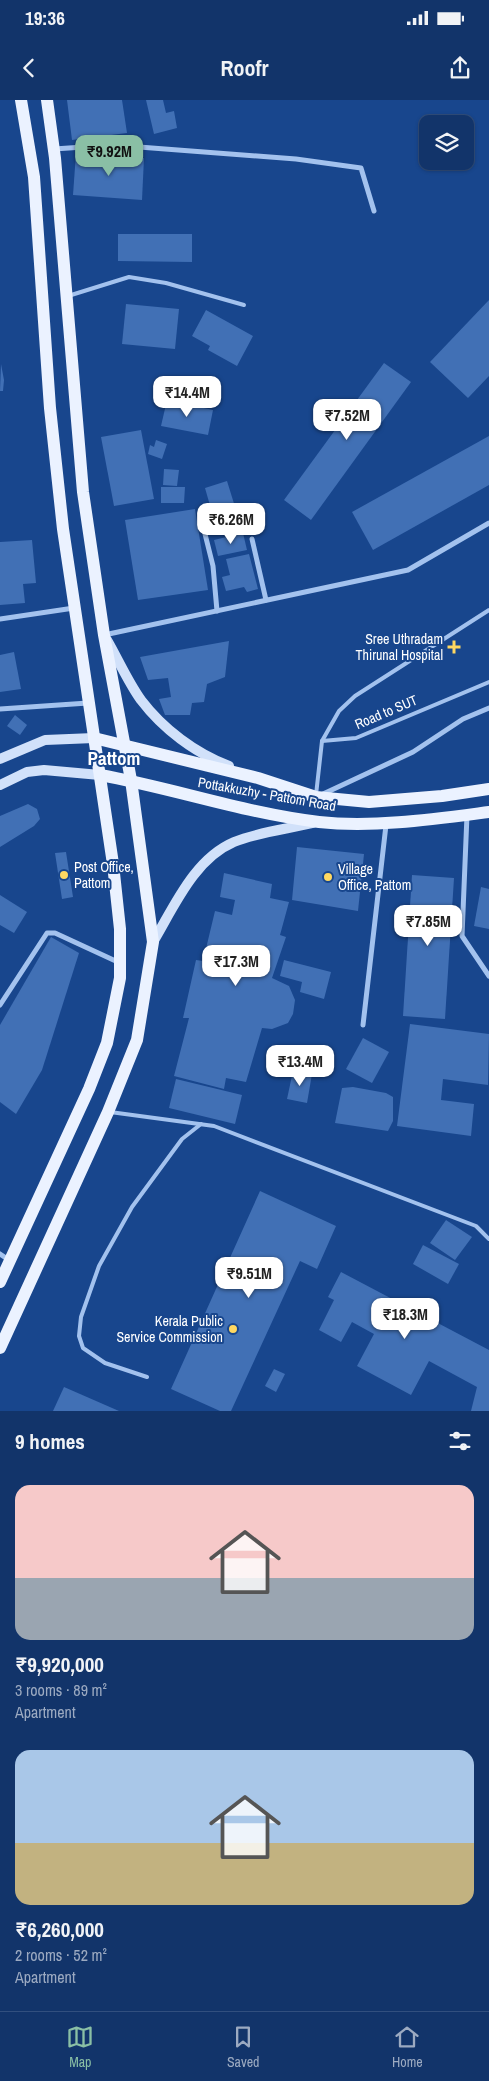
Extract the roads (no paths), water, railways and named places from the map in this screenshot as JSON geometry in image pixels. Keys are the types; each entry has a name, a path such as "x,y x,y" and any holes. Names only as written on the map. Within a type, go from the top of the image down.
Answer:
{"main road":[{"path":"0,1282 5,1257 89,1089 106,1043 120,978 120,929 100,775 63,530 50,408 34,177 21,100"},
{"path":"0,1348 108,1112 137,1040 154,942 131,780 104,635 83,492 54,149 47,100"},
{"path":"104,635 141,700 173,734 216,761 258,778 316,797 369,802 442,796 489,789"},
{"path":"0,759 44,740 94,738 258,778"},
{"path":"0,785 27,772 44,770 100,775"},
{"name":"Pottakkuzhy - Pattom Road","path":"100,775 131,780 207,801 319,822 416,821 489,812"},
{"path":"154,942 190,879 210,858 234,842 319,822"}],"street":[{"path":"54,149 113,145 296,159 361,168 374,211"},
{"path":"201,518 212,566 217,610"},
{"path":"104,635 408,570 489,523"},
{"path":"252,539 266,600"},
{"path":"0,619 74,608"},
{"path":"0,709 89,703"},
{"path":"316,797 414,752 463,719 489,708"},
{"path":"467,815 462,936 489,976"},
{"path":"363,1025 387,822"},
{"path":"0,1005 47,933 54,933 120,963"}],"lane":[{"path":"66,297 129,277 166,283 244,305"},
{"name":"Road to SUT","path":"322,741 339,710 355,696 489,610"},
{"name":"Road to SUT","path":"322,741 356,738 489,682"},
{"path":"316,797 322,741"},
{"path":"108,1112 214,1126 476,1226 489,1239"},
{"path":"147,1378 105,1363 82,1348 79,1336 81,1317 99,1266 132,1206 182,1139 201,1124"}],"place":[{"name":"Sree Uthradam Thirunal Hospital","path":"454,647"},
{"name":"Post Office, Pattom","path":"64,875"},
{"name":"Village Office, Pattom","path":"328,877"},
{"name":"Kerala Public Service Commission","path":"233,1329"}],"district":[{"name":"Pattom","path":"114,758"}]}
